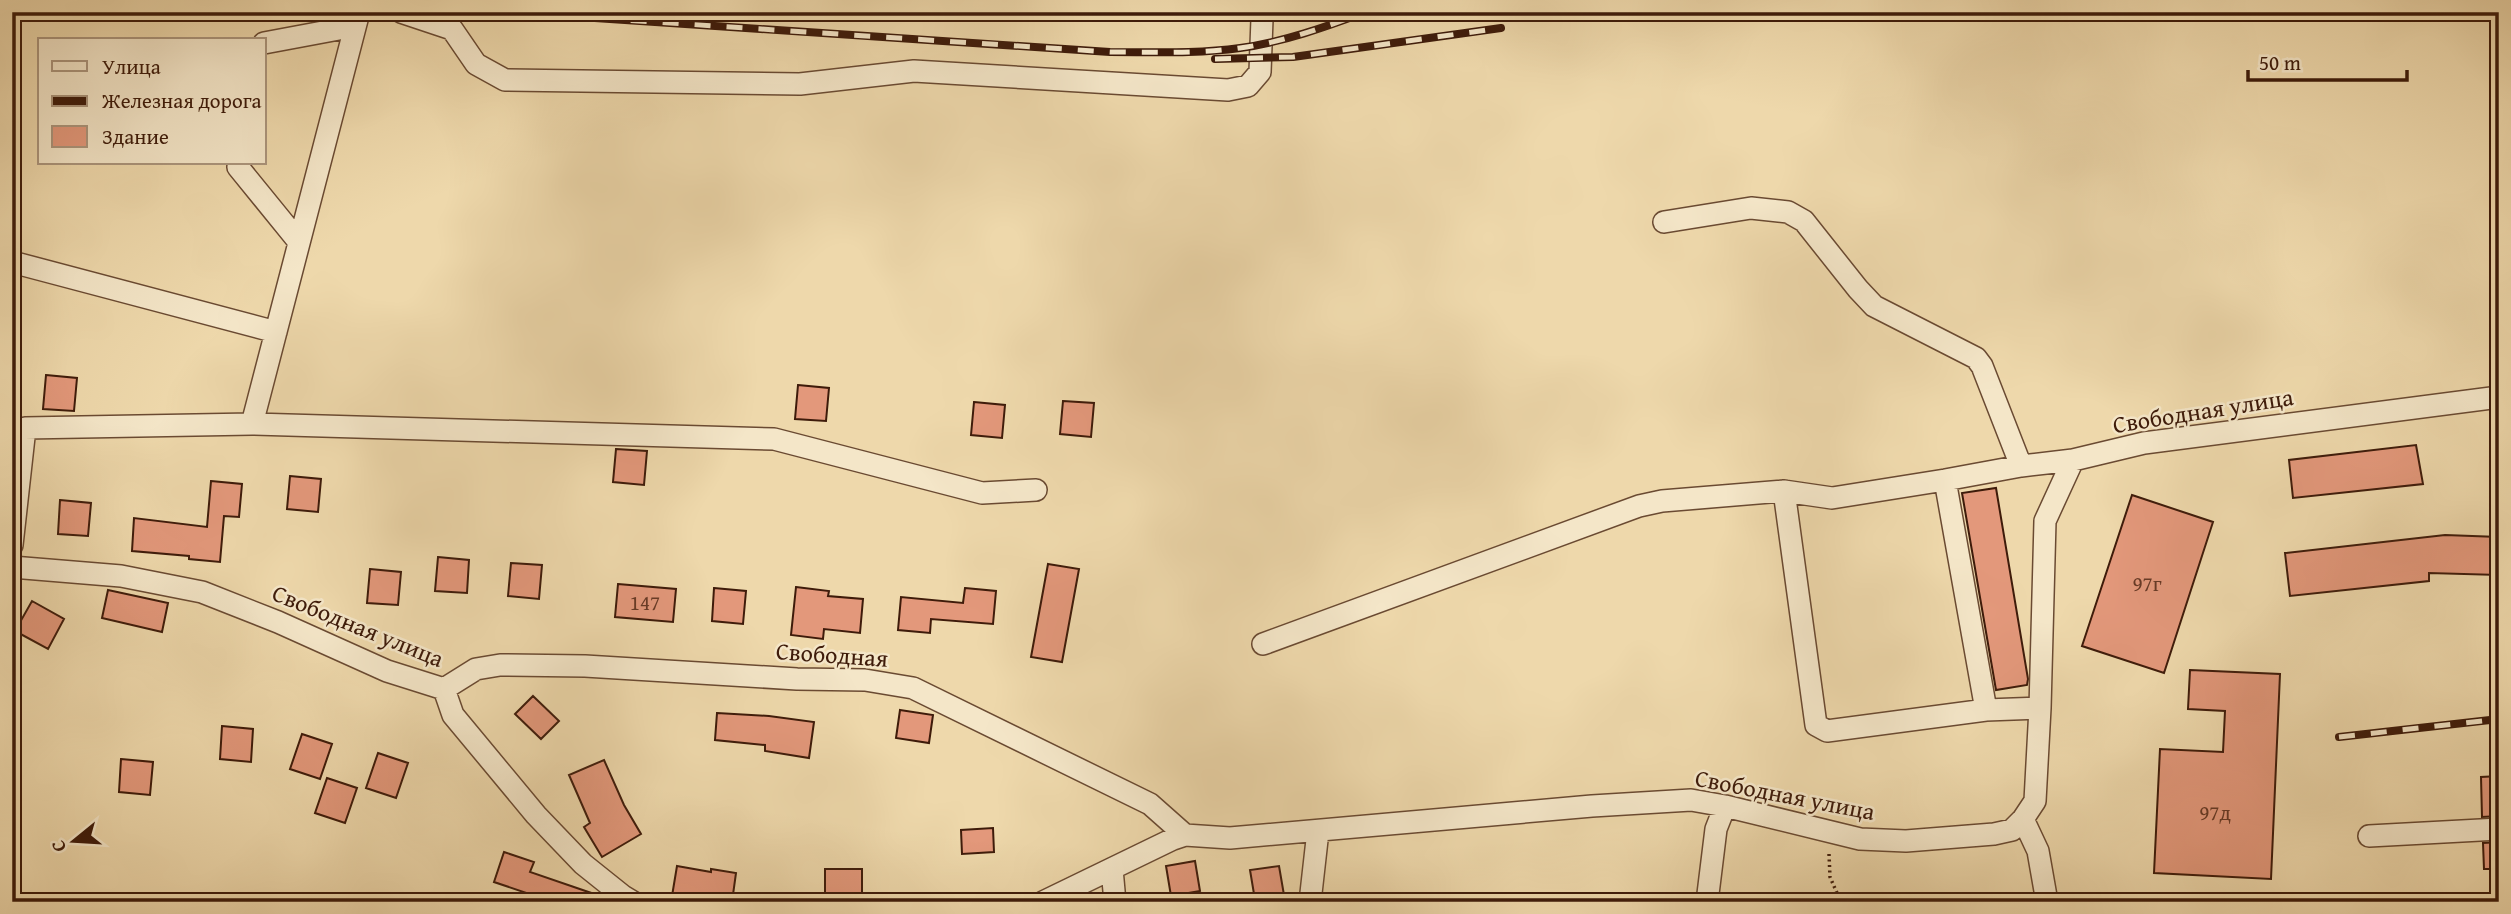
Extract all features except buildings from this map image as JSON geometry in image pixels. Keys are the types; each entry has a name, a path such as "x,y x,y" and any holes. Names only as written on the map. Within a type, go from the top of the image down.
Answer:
{"street":[{"path":"401,12 452,29 477,64 505,80 800,84 914,71 1228,90 1248,86 1260,72 1260,12"},
{"path":"252,424 357,19 266,42"},
{"path":"239,164 238,167 299,242"},
{"path":"1664,222 1751,208 1788,212 1804,221 1874,306 1976,358 1982,366 2021,466"},
{"path":"12,261 276,332"},
{"name":"Свободная улица","path":"1264,644 1639,506 1662,501 1784,491 1832,498 2021,466 2073,460 2144,443 2499,397"},
{"path":"12,545 19,429 252,424 774,439 982,493 1036,489"},
{"path":"2047,902 2038,851 2024,819 2035,801 2045,521 2073,460"},
{"path":"1945,480 1986,710"},
{"path":"1784,491 1816,725 1827,731 1986,710 2040,708"},
{"name":"Свободная улица","path":"12,567 121,576 202,592 278,622 387,671 444,689 453,715 536,815 583,864 633,902"},
{"name":"Свободная","path":"444,689 476,669 500,665 585,666 797,679 866,680 914,688 1150,804 1185,835"},
{"name":"Свободная улица","path":"1043,902 1185,835 1230,838 1592,806 1691,800 1860,839 1906,841 1994,834 2012,830 2024,819"},
{"path":"1707,902 1716,830 1725,806"},
{"path":"2369,836 2499,829"},
{"path":"1310,902 1318,831"},
{"path":"1112,869 1115,902"}],"path":[{"path":"1836,834 1828,855 1830,877 1840,902"}],"railway":[{"path":"503,12 1110,52 1240,48 1304,33 1366,12"},
{"path":"1215,59 1293,57 1501,28"},
{"path":"2339,737 2499,719"}]}
